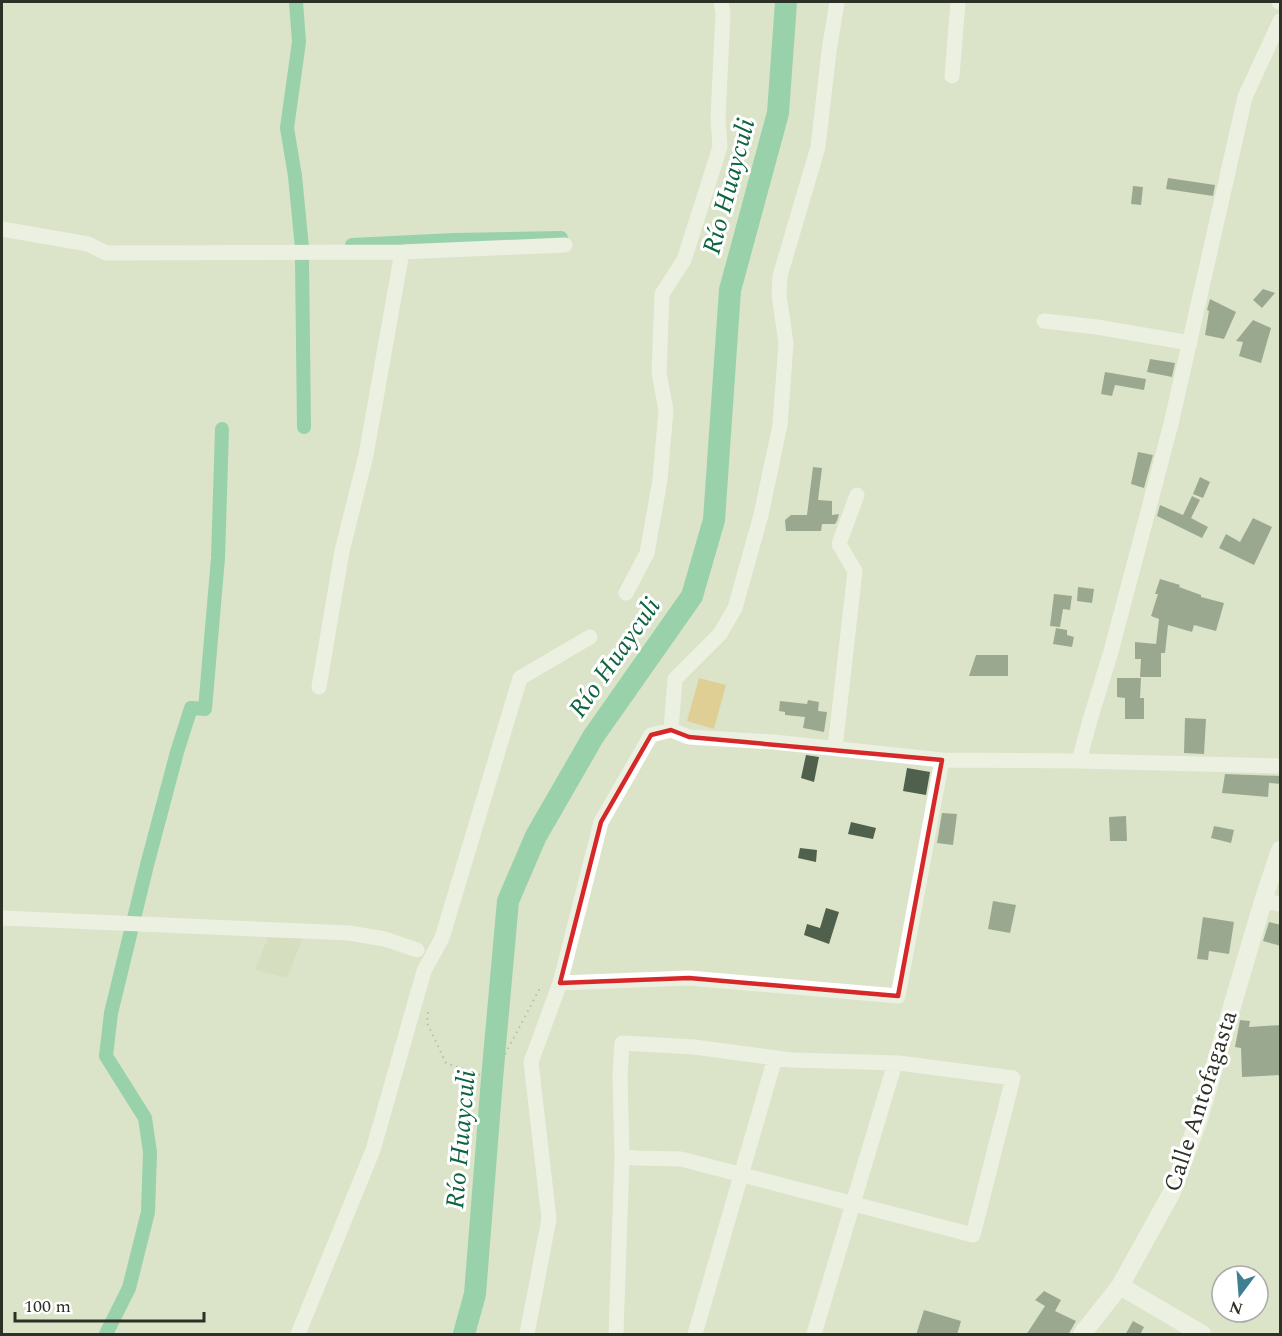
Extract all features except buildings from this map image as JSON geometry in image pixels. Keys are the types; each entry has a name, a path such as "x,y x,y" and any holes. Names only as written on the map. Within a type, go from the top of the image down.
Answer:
{"main road":[{"name":"Calle Antofagasta","path":"1082,1335 1120,1286 1172,1192 1272,903 1281,850"},
{"path":"1120,1286 1202,1335"}],"street":[{"path":"626,593 647,553 660,480 666,410 659,373 662,294 684,260 720,147 718,118 723,13 721,2"},
{"path":"671,730 675,679 720,634 735,608 761,515 780,425 786,343 779,295 780,276 818,147 837,2"},
{"path":"952,76 958,2"},
{"path":"1079,761 1121,615 1171,424 1245,97 1281,21"},
{"path":"2,229 88,244 106,253 402,252 565,245"},
{"path":"320,687 342,551 366,455 402,252"},
{"path":"1044,321 1097,327 1190,343"},
{"path":"835,748 855,571 839,544 857,495"},
{"path":"298,1335 374,1150 424,971 442,938 520,678 590,637"},
{"path":"527,1335 549,1219 531,1062 560,983 601,822 651,735 671,730 689,737 774,742 942,760 1281,766"},
{"path":"560,983 689,978 898,996 942,760"},
{"path":"2,918 349,933 386,939 417,950"},
{"path":"616,1335 622,1156 620,1075 622,1043 694,1047 791,1060 895,1063 1013,1078 973,1235 681,1159 622,1156"},
{"path":"695,1335 775,1058"},
{"path":"814,1335 895,1063"}],"path":[{"path":"428,1003 428,1023 446,1064 492,1079 539,990 560,983"}],"highlighted area":[{"path":"671,730 689,737 942,760 898,996 689,978 560,983 601,822 651,735"}],"shaded area":[{"path":"699,678 726,685 714,729 687,721"},
{"path":"268,937 303,938 287,978 255,970"}],"waterway":[{"path":"296,2 299,42 287,128 295,176 302,248"},
{"name":"Río Huayculi","path":"464,1334 475,1294 508,901 536,836 593,737 692,596 714,520 730,290 778,113 786,2"},
{"path":"352,245 561,238"},
{"path":"302,260 304,427"},
{"path":"106,1334 129,1288 148,1212 150,1152 145,1118 106,1056 111,1013 177,752 191,708 205,709 218,558 222,429"}]}
